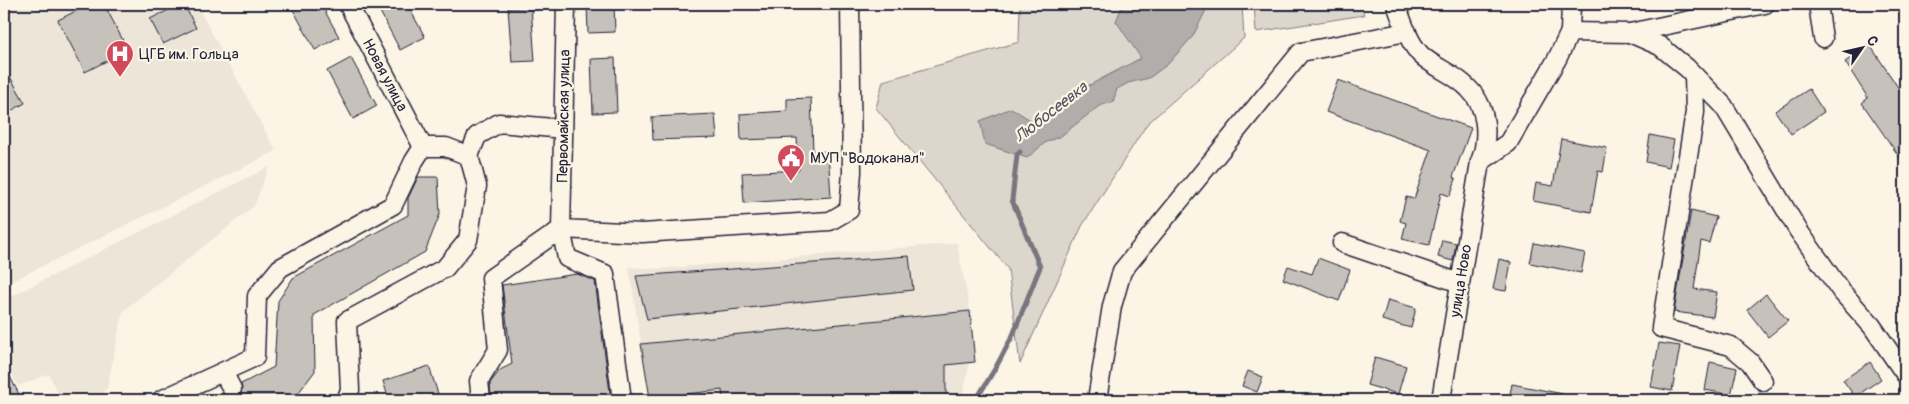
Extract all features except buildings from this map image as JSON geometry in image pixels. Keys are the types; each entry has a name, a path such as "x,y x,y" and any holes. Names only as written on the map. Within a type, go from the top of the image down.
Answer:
{"street":[{"name":"Новая улица","path":"348,4 423,147"},
{"name":"Первомайская улица","path":"566,4 561,229 567,258 605,274 622,400"},
{"path":"482,400 479,381 498,350 491,278 561,229 642,233 732,228 830,221 849,210 852,172 850,4"},
{"name":"улица Ново","path":"1396,4 1407,32 1421,55 1469,88 1482,108 1486,126 1486,147 1480,162 1441,400"},
{"path":"1480,162 1508,143 1557,59 1570,32 1571,4"},
{"path":"1570,32 1630,33 1765,4"},
{"path":"1818,4 1823,38"},
{"path":"1097,400 1112,306 1122,271 1301,52 1407,32"},
{"path":"1630,33 1660,46 1694,75 1723,105 1798,230 1841,291 1872,326 1905,374"},
{"path":"1694,75 1695,112 1661,328 1731,346 1750,362 1763,381"},
{"path":"346,400 350,390 347,321 445,268 468,240 477,186 469,156 477,136 499,123 563,129"},
{"path":"161,400 255,357 257,296 280,268 393,205 414,160 423,147 446,147 469,156"},
{"path":"1342,243 1460,284"},
{"path":"223,372 232,389"}],"shaded area":[{"name":"ЦГБ им. Гольца","path":"4,4 196,4 276,151 4,285"},
{"path":"1020,4 1242,4 1244,38 1147,124 1082,226 1020,364 1008,269 876,108 883,81 1019,42"},
{"path":"1254,4 1361,4 1364,15 1256,32"},
{"path":"269,167 254,206 123,311 107,388 96,400 61,400 49,374 18,386 4,359 4,300"},
{"path":"957,243 970,311 970,361 962,400 650,400 629,267 659,269"}],"water":[{"path":"1123,4 1207,4 1207,8 1193,36 1168,64 1149,78 1128,83 1117,89 1113,102 1099,106 1061,136 1046,142 1027,158 985,144 980,121 1011,108 1032,121 1065,98 1141,58 1116,21"}],"waterway":[{"name":"Любосеевка","path":"976,400 1013,335 1040,267 1012,200 1017,155 1020,152"}],"place":[{"name":"ЦГБ им. Гольца","path":"120,78"},
{"name":"МУП \"Водоканал\"","path":"791,182"}]}
